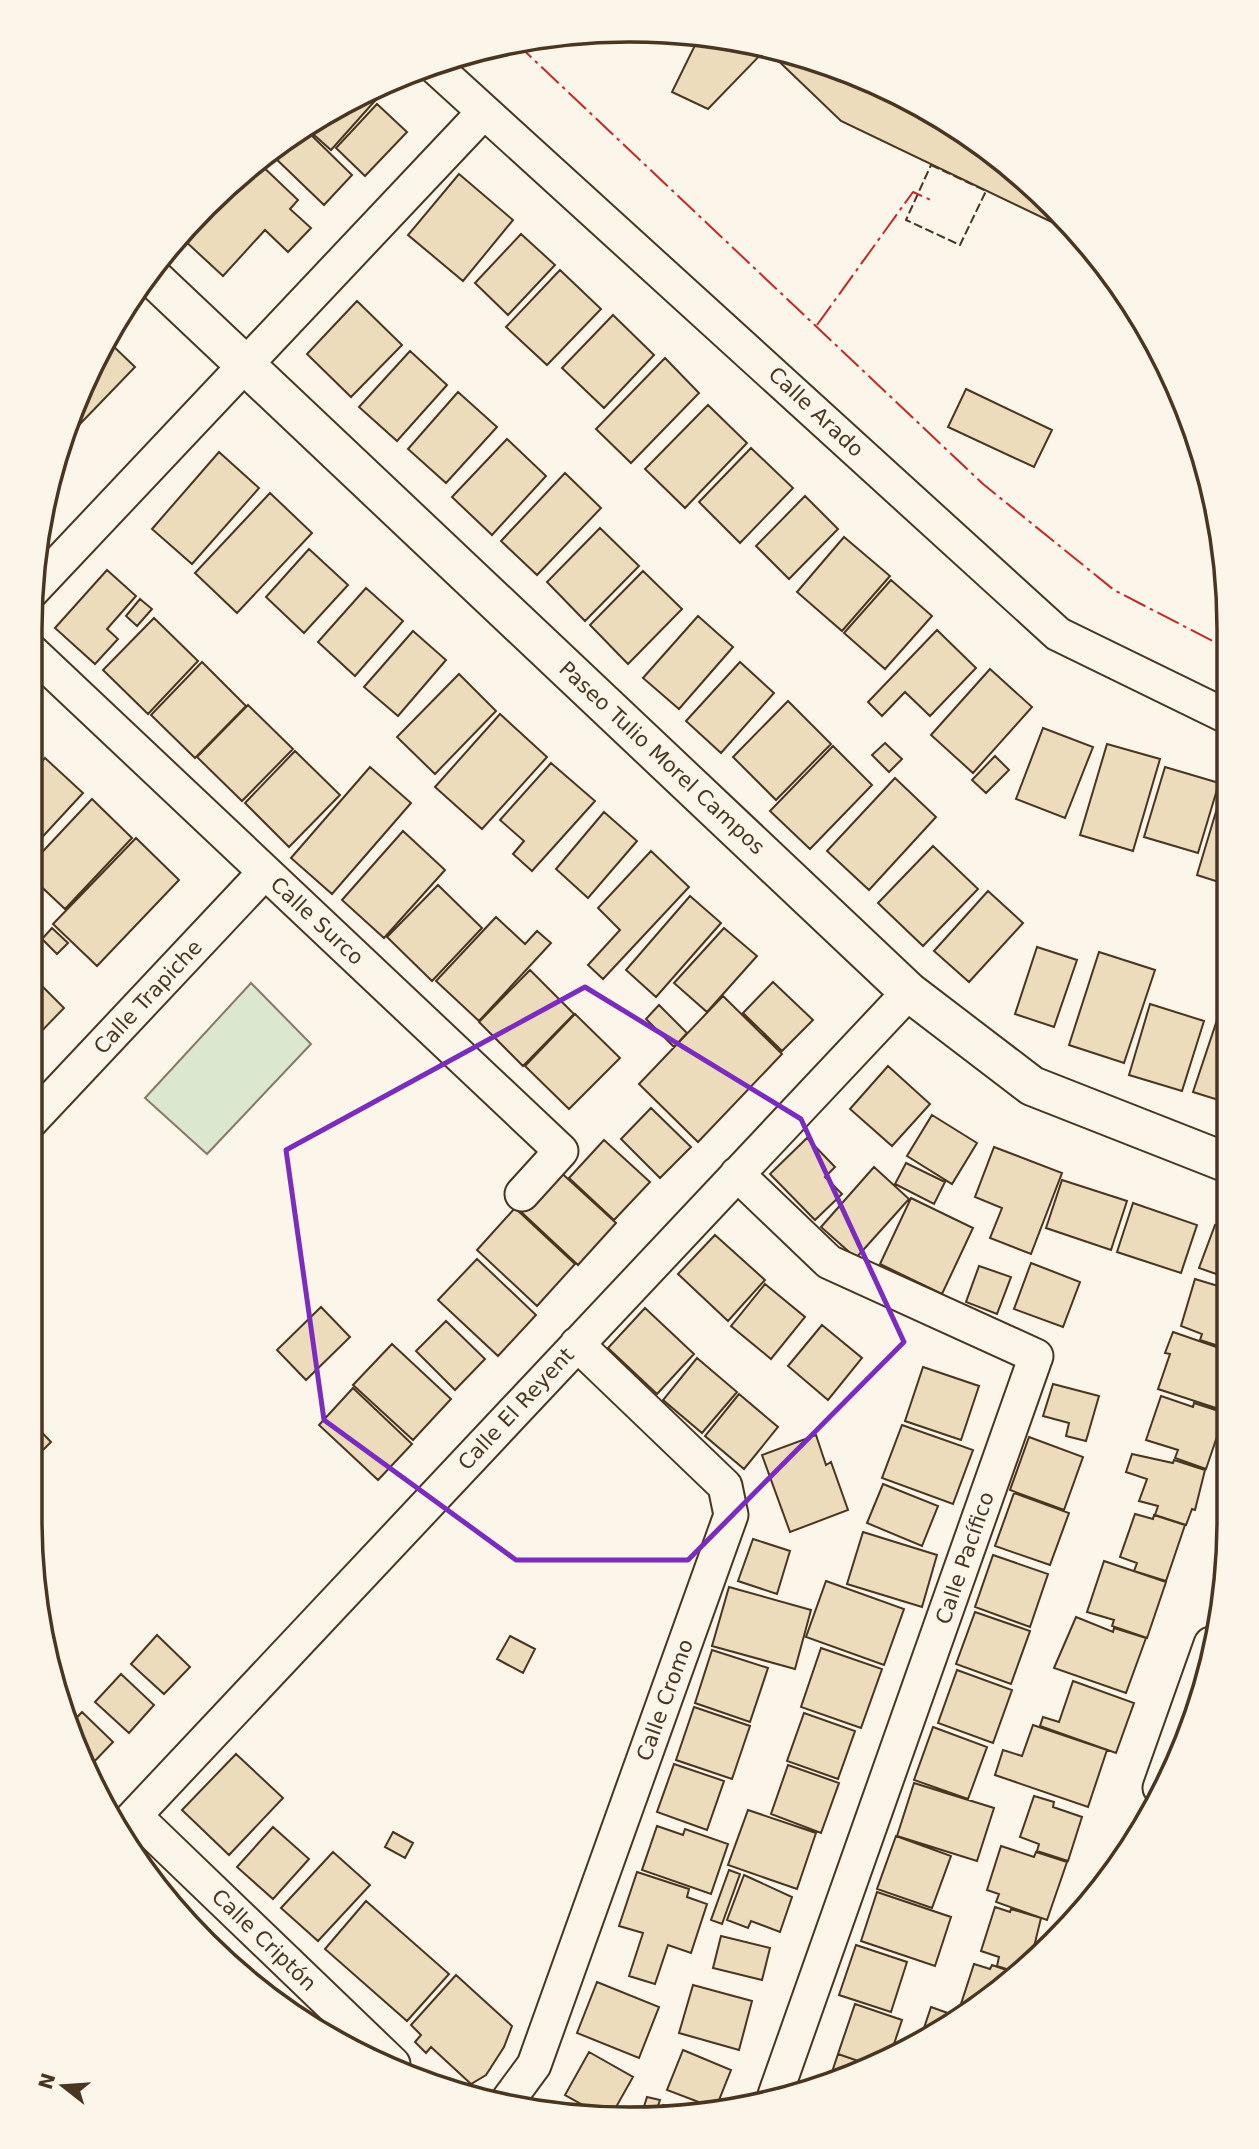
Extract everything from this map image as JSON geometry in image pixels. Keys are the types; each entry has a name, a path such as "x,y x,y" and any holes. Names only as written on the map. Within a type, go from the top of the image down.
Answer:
{"street":[{"name":"Calle Arado","path":"441,73 695,300 1058,634 1217,712"},
{"path":"44,578 483,113"},
{"name":"Paseo Tulio Morel Campos","path":"157,281 909,992 1032,1086 1217,1159"},
{"name":"Calle Surco","path":"42,661 561,1151 522,1194"},
{"name":"Calle Trapiche","path":"42,1106 265,872"},
{"name":"Calle El Reyent","path":"130,1822 909,992"},
{"name":"Calle Pacífico","path":"737,1174 829,1262 1036,1356 777,2088"},
{"name":"Calle Cromo","path":"512,2095 534,2065 731,1515 725,1486 577,1344"},
{"name":"Calle Criptón","path":"130,1822 377,2049"}],"highlighted area":[{"path":"585,987 801,1119 904,1342 688,1560 516,1560 324,1420 286,1150"}],"green space":[{"path":"251,983 311,1044 207,1154 145,1098"}],"building":[{"path":"695,46 759,56 708,109 672,92"},
{"path":"779,61 854,87 923,121 987,163 1053,223 841,121"},
{"path":"375,101 331,150 314,135"},
{"path":"377,104 407,132 365,176 336,148"},
{"path":"312,136 352,175 324,205 277,160"},
{"path":"265,169 298,200 290,209 311,228 288,252 265,230 223,276 187,243 214,214"},
{"path":"459,174 513,220 463,281 408,235"},
{"path":"521,234 555,265 508,315 475,283"},
{"path":"560,270 601,309 547,365 506,327"},
{"path":"357,301 402,345 351,397 307,354"},
{"path":"613,315 654,355 604,408 562,368"},
{"path":"115,348 135,367 80,424 87,405"},
{"path":"410,351 447,385 397,441 359,407"},
{"path":"665,358 699,393 631,463 596,429"},
{"path":"966,389 1052,430 1034,467 948,427"},
{"path":"458,392 497,427 446,483 408,449"},
{"path":"708,405 747,443 685,508 645,469"},
{"path":"507,439 546,476 492,535 452,497"},
{"path":"751,448 793,488 740,543 699,502"},
{"path":"219,452 259,488 192,564 152,529"},
{"path":"565,473 601,508 537,575 501,541"},
{"path":"270,493 312,533 237,613 195,573"},
{"path":"805,496 838,529 789,579 756,546"},
{"path":"600,528 639,566 585,621 547,582"},
{"path":"844,537 890,576 842,631 797,592"},
{"path":"309,549 348,585 304,633 266,597"},
{"path":"107,570 136,596 107,629 118,639 95,664 55,628"},
{"path":"643,571 682,609 628,664 590,625"},
{"path":"891,580 932,616 885,669 844,633"},
{"path":"366,588 403,621 355,676 318,642"},
{"path":"140,599 152,609 137,626 126,616"},
{"path":"698,616 733,647 679,709 643,678"},
{"path":"154,618 198,661 148,714 103,670"},
{"path":"937,630 976,668 930,716 905,692 882,716 868,702"},
{"path":"413,631 446,660 398,716 364,687"},
{"path":"202,662 246,706 195,758 151,715"},
{"path":"740,662 774,693 721,753 686,721"},
{"path":"990,669 1032,707 973,773 931,735"},
{"path":"459,674 496,711 435,774 397,737"},
{"path":"788,701 831,744 776,800 733,757"},
{"path":"248,705 293,749 242,801 197,757"},
{"path":"500,714 547,757 482,829 435,787"},
{"path":"1043,728 1093,747 1065,818 1016,799"},
{"path":"885,743 902,759 889,772 872,755"},
{"path":"1107,744 1160,759 1133,851 1080,835"},
{"path":"833,746 872,785 810,849 770,811"},
{"path":"295,751 340,795 289,847 245,803"},
{"path":"995,756 1009,770 986,793 972,780"},
{"path":"45,758 83,793 42,837 42,761"},
{"path":"551,763 595,801 532,871 513,854 524,841 500,820"},
{"path":"370,767 411,803 332,894 291,858"},
{"path":"1165,767 1217,782 1198,853 1144,837"},
{"path":"895,778 936,817 869,890 827,851"},
{"path":"92,799 132,838 65,909 42,887 42,852"},
{"path":"1217,808 1217,881 1197,875"},
{"path":"604,812 637,841 588,898 556,869"},
{"path":"403,831 445,870 384,938 342,900"},
{"path":"136,838 179,880 97,966 53,924"},
{"path":"933,846 978,889 923,946 878,903"},
{"path":"651,851 689,887 603,979 588,965 620,930 598,908"},
{"path":"438,885 482,928 432,981 387,937"},
{"path":"988,891 1023,923 969,982 934,951"},
{"path":"690,896 721,923 656,997 626,970"},
{"path":"496,917 525,944 537,931 551,943 479,1021 436,981"},
{"path":"52,928 68,943 57,954 42,939"},
{"path":"724,928 757,956 707,1012 674,983"},
{"path":"1037,947 1077,960 1054,1027 1015,1014"},
{"path":"1099,952 1155,970 1124,1063 1069,1045"},
{"path":"530,970 574,1014 523,1066 479,1022"},
{"path":"773,982 813,1020 782,1051 743,1013"},
{"path":"42,986 64,1008 42,1031"},
{"path":"723,996 782,1054 698,1142 639,1084"},
{"path":"1150,1004 1204,1021 1182,1091 1129,1075"},
{"path":"659,1005 687,1033 674,1047 646,1019"},
{"path":"575,1014 620,1058 569,1109 525,1066"},
{"path":"1217,1020 1217,1100 1193,1092"},
{"path":"888,1066 930,1104 892,1146 850,1109"},
{"path":"651,1108 691,1147 660,1178 621,1139"},
{"path":"932,1115 977,1143 952,1184 907,1156"},
{"path":"807,1138 835,1167 825,1177 842,1194 815,1220 770,1174"},
{"path":"604,1140 650,1182 614,1220 569,1178"},
{"path":"994,1147 1062,1173 1031,1254 990,1238 1002,1208 975,1197"},
{"path":"906,1163 945,1182 934,1204 895,1184"},
{"path":"874,1167 909,1199 856,1258 821,1227"},
{"path":"556,1168 616,1223 578,1265 518,1209"},
{"path":"1062,1180 1127,1201 1111,1250 1046,1228"},
{"path":"911,1198 973,1228 942,1294 880,1264"},
{"path":"1133,1203 1197,1225 1181,1273 1117,1252"},
{"path":"515,1208 575,1264 537,1306 477,1250"},
{"path":"1215,1225 1217,1226 1217,1274 1199,1268"},
{"path":"715,1235 765,1280 728,1321 678,1274"},
{"path":"477,1259 536,1315 498,1356 438,1300"},
{"path":"1031,1263 1080,1282 1063,1327 1014,1309"},
{"path":"979,1266 1011,1277 997,1314 966,1302"},
{"path":"1195,1279 1217,1286 1217,1345 1200,1340 1202,1334 1181,1326"},
{"path":"765,1284 805,1317 771,1359 731,1326"},
{"path":"321,1307 350,1337 306,1380 277,1350"},
{"path":"645,1308 694,1354 657,1394 608,1348"},
{"path":"446,1321 485,1359 455,1390 416,1351"},
{"path":"822,1325 862,1358 828,1400 788,1366"},
{"path":"1173,1332 1217,1347 1217,1408 1158,1389 1170,1354 1165,1353"},
{"path":"392,1344 451,1399 413,1440 353,1385"},
{"path":"697,1358 737,1392 702,1433 663,1400"},
{"path":"923,1367 979,1386 961,1440 905,1421"},
{"path":"1053,1384 1099,1396 1086,1441 1066,1436 1069,1423 1043,1416"},
{"path":"353,1388 412,1444 378,1480 319,1425"},
{"path":"739,1394 778,1427 744,1469 705,1436"},
{"path":"1161,1396 1193,1407 1194,1403 1217,1410 1217,1437 1206,1469 1175,1458 1178,1450 1146,1440"},
{"path":"902,1425 973,1450 953,1504 882,1478"},
{"path":"42,1433 51,1442 42,1451"},
{"path":"816,1435 826,1465 831,1462 848,1510 790,1532 762,1455"},
{"path":"1029,1437 1083,1457 1064,1510 1010,1490"},
{"path":"1132,1454 1173,1463 1174,1460 1205,1470 1195,1510 1192,1509 1186,1525 1155,1515 1158,1506 1139,1501 1147,1479 1126,1472"},
{"path":"883,1484 938,1506 922,1546 867,1523"},
{"path":"1014,1493 1069,1513 1050,1565 995,1546"},
{"path":"1135,1514 1153,1519 1154,1515 1185,1525 1166,1581 1134,1571 1137,1563 1120,1557"},
{"path":"863,1532 937,1555 922,1607 847,1584"},
{"path":"753,1539 790,1551 777,1594 738,1581"},
{"path":"993,1555 1048,1574 1030,1627 975,1607"},
{"path":"1104,1561 1166,1582 1147,1638 1112,1626 1114,1620 1087,1612"},
{"path":"826,1581 904,1609 884,1665 806,1637"},
{"path":"729,1587 811,1610 795,1669 712,1646"},
{"path":"975,1612 1030,1631 1011,1684 956,1664"},
{"path":"1076,1617 1113,1632 1114,1628 1146,1638 1126,1693 1054,1668"},
{"path":"157,1635 190,1667 164,1694 131,1664"},
{"path":"510,1636 535,1649 523,1673 497,1659"},
{"path":"821,1648 882,1669 861,1728 801,1707"},
{"path":"712,1650 768,1668 750,1722 695,1703"},
{"path":"957,1670 1012,1690 993,1743 938,1723"},
{"path":"121,1674 154,1705 129,1733 95,1702"},
{"path":"1073,1681 1134,1703 1116,1753 1040,1726 1043,1717 1059,1722"},
{"path":"694,1707 750,1726 732,1779 676,1760"},
{"path":"82,1712 113,1742 95,1761 87,1744 77,1718"},
{"path":"804,1713 855,1731 838,1779 787,1761"},
{"path":"1033,1725 1107,1750 1088,1807 995,1775 1003,1750 1022,1756"},
{"path":"933,1727 987,1747 968,1799 914,1780"},
{"path":"236,1754 283,1798 229,1855 182,1810"},
{"path":"674,1764 724,1781 707,1830 657,1812"},
{"path":"788,1765 839,1783 821,1833 771,1814"},
{"path":"914,1783 994,1808 977,1861 897,1836"},
{"path":"1034,1796 1054,1802 1053,1807 1082,1817 1068,1861 1037,1851 1039,1844 1020,1837"},
{"path":"748,1810 816,1833 797,1889 728,1865"},
{"path":"657,1826 683,1835 685,1829 728,1844 711,1894 642,1870"},
{"path":"273,1827 309,1859 273,1899 237,1867"},
{"path":"393,1832 413,1843 405,1858 385,1847"},
{"path":"896,1836 951,1856 932,1908 877,1889"},
{"path":"1001,1846 1034,1857 1036,1852 1067,1862 1047,1920 996,1902 999,1894 987,1890"},
{"path":"333,1852 370,1885 318,1941 281,1908"},
{"path":"729,1870 740,1874 722,1924 711,1920"},
{"path":"637,1872 689,1889 687,1897 707,1904 691,1953 668,1945 655,1984 629,1976 643,1933 619,1926"},
{"path":"744,1875 792,1897 780,1932 751,1921 748,1928 727,1920"},
{"path":"877,1892 951,1917 935,1966 861,1941"},
{"path":"366,1901 449,1974 407,2021 325,1949"},
{"path":"995,1907 1041,1918 1034,1945 1007,1969 997,1966 999,1957 981,1951"},
{"path":"721,1936 770,1948 762,1980 713,1968"},
{"path":"856,1945 907,1962 891,2012 839,1995"},
{"path":"974,1964 990,1969 992,1965 1006,1970 987,1986 961,2005"},
{"path":"456,1975 512,2026 504,2047 486,2075 471,2084 431,2047 426,2053 415,2042 421,2035 411,2025"},
{"path":"597,1982 659,2007 639,2058 577,2033"},
{"path":"693,1985 752,2001 739,2050 679,2033"},
{"path":"855,2004 902,2020 894,2043 857,2061 838,2054"},
{"path":"931,2007 948,2013 924,2027"},
{"path":"683,2050 731,2070 719,2100 700,2103 667,2090"},
{"path":"589,2052 633,2077 616,2107 583,2105 565,2095"},
{"path":"838,2054 857,2061 854,2062 833,2070"},
{"path":"647,2097 660,2100 658,2106 644,2107"}],"fence":[{"path":"931,165 986,191 960,245 906,220 931,165"}],"power":[{"path":"525,51 983,484 1114,590 1217,643"},
{"path":"817,325 913,192 933,201"}]}
